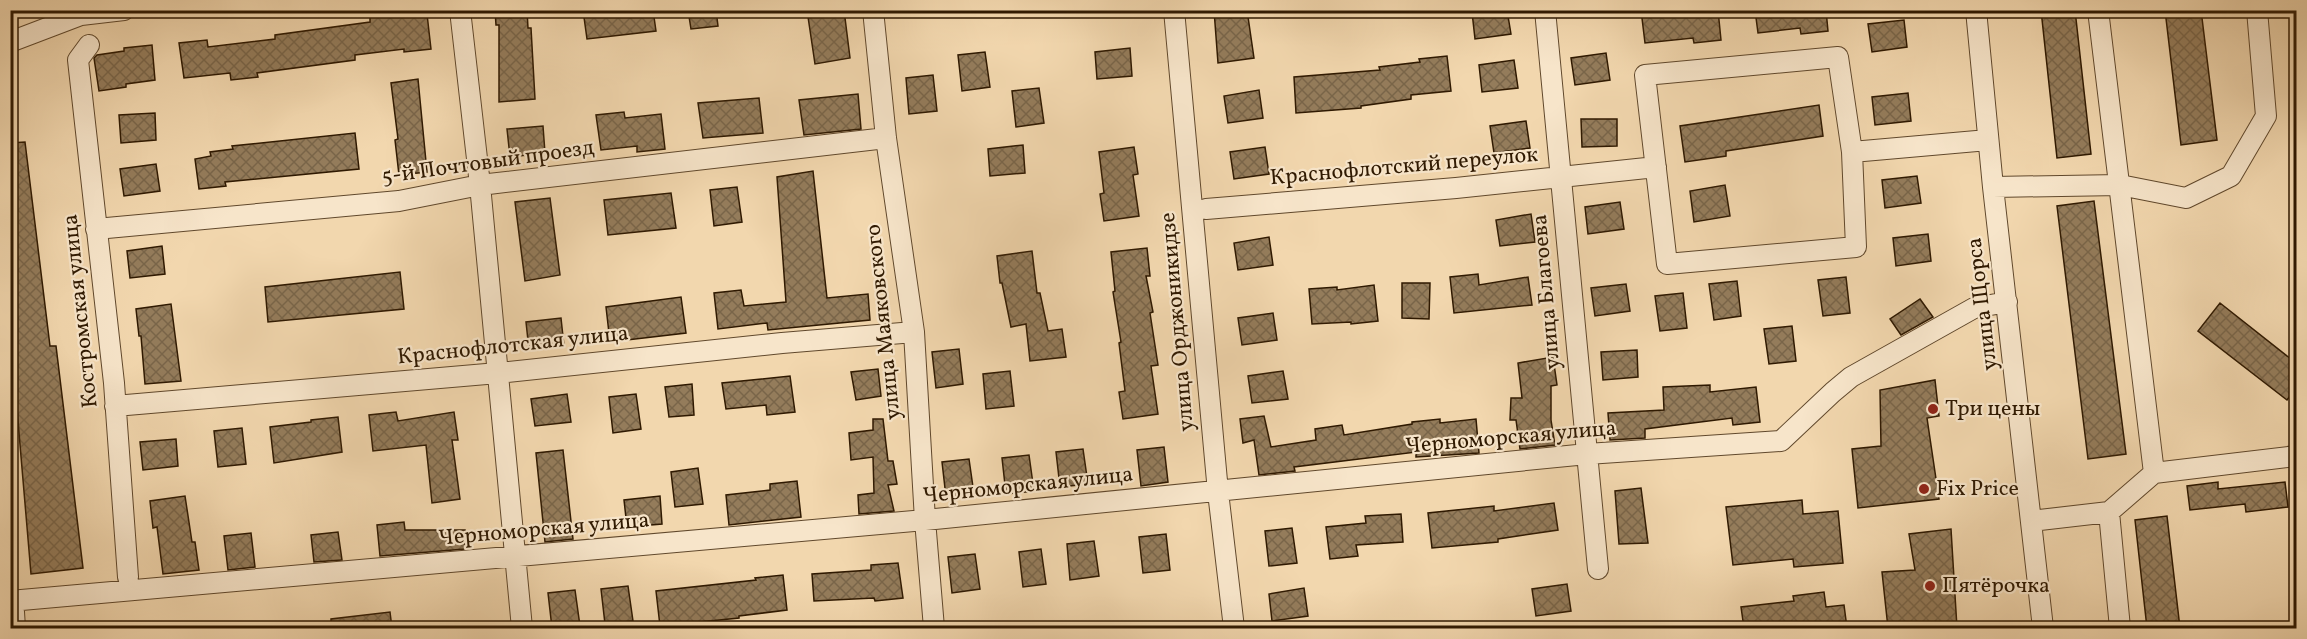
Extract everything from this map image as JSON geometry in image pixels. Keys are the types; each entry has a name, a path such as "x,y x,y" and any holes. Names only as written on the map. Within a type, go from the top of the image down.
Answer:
{"street":[{"path":"10,42 81,15 124,10"},
{"path":"460,10 480,184 522,628"},
{"name":"улица Маяковского","path":"873,10 886,138 914,332 934,628"},
{"name":"улица Орджоникидзе","path":"1174,10 1218,492 1234,628"},
{"name":"улица Благоева","path":"1545,10 1598,569"},
{"name":"улица Щорса","path":"1976,10 1993,187 2043,628"},
{"path":"2098,10 2154,473"},
{"path":"1993,187 2120,185 2186,198 2231,176 2266,116 2257,10"},
{"name":"Костромская улица","path":"89,45 78,60 115,406 128,576"},
{"path":"1838,57 1852,152 1856,247 1667,264 1645,75 1838,57"},
{"name":"5-й Почтовый проезд","path":"96,230 399,201 480,184 886,138"},
{"path":"1852,152 1988,140"},
{"name":"Краснофлотский переулок","path":"1206,209 1656,167"},
{"name":"Черноморская улица","path":"13,614 515,556 925,520 1587,454 1781,441 1851,377 1974,308 2007,302"},
{"name":"Краснофлотская улица","path":"115,406 498,373 782,343 914,332"},
{"path":"2031,521 2109,512 2154,473 2296,456"},
{"path":"2109,512 2121,628"}],"building":[{"path":"495,10 527,10 528,28 531,28 535,99 499,102 499,25 496,25"},
{"path":"583,10 653,10 656,31 587,39"},
{"path":"688,10 716,10 718,26 691,29"},
{"path":"807,10 844,10 850,58 815,64"},
{"path":"1214,10 1247,10 1254,58 1218,63"},
{"path":"1507,10 1511,34 1475,39 1472,12"},
{"path":"1641,10 1718,10 1721,40 1694,43 1693,38 1645,43"},
{"path":"1755,10 1826,10 1828,31 1801,34 1800,28 1758,33"},
{"path":"2041,10 2075,10 2091,154 2057,158"},
{"path":"2165,10 2201,10 2217,140 2181,145"},
{"path":"398,14 398,17 427,14 431,49 404,52 404,49 355,55 355,60 257,73 258,77 231,80 230,73 184,78 179,43 207,40 208,47 275,39 275,35 370,22 370,17"},
{"path":"1904,20 1907,47 1872,52 1868,24"},
{"path":"152,45 155,80 99,91 94,58 97,55 124,51 124,48"},
{"path":"1130,48 1132,76 1097,79 1095,52"},
{"path":"985,52 990,87 962,91 958,55"},
{"path":"1606,53 1610,80 1575,85 1571,58"},
{"path":"1447,56 1451,91 1411,95 1411,99 1361,106 1361,108 1296,113 1294,77 1380,70 1379,67"},
{"path":"1514,60 1518,88 1482,92 1479,65"},
{"path":"933,75 937,111 909,114 906,78"},
{"path":"418,79 427,172 399,175 395,140 398,139 391,83"},
{"path":"1039,88 1044,123 1016,127 1012,91"},
{"path":"1259,90 1263,118 1228,123 1224,96"},
{"path":"1908,93 1911,121 1875,125 1872,97"},
{"path":"858,94 861,129 804,135 799,100"},
{"path":"759,98 763,133 703,138 698,103"},
{"path":"1819,105 1823,136 1726,151 1726,156 1685,162 1680,126"},
{"path":"624,112 625,118 661,114 665,149 637,152 637,146 601,150 596,115"},
{"path":"155,113 156,140 121,143 119,115"},
{"path":"1581,119 1617,119 1617,146 1582,147"},
{"path":"1526,121 1530,148 1494,153 1490,126"},
{"path":"543,126 545,153 510,157 507,129"},
{"path":"355,133 359,169 225,182 226,186 199,189 195,159 211,156 210,152 233,149 232,146"},
{"path":"25,142 50,346 56,346 83,568 31,574 10,327 10,143"},
{"path":"1023,145 1025,173 990,176 988,149"},
{"path":"1134,147 1138,174 1133,175 1139,216 1104,221 1100,194 1104,193 1099,152"},
{"path":"1265,147 1269,174 1234,179 1230,152"},
{"path":"156,164 160,191 124,196 120,169"},
{"path":"813,171 827,298 868,294 870,320 768,330 767,323 718,329 714,293 741,290 744,306 786,302 777,177"},
{"path":"1917,176 1921,203 1885,208 1882,180"},
{"path":"1725,185 1730,216 1694,222 1690,191"},
{"path":"737,187 742,222 714,226 710,190"},
{"path":"671,193 676,228 608,235 604,200"},
{"path":"550,198 560,275 525,281 515,202"},
{"path":"2094,201 2126,454 2088,459 2057,206"},
{"path":"1620,202 1624,229 1588,234 1585,207"},
{"path":"1531,214 1535,242 1500,246 1496,220"},
{"path":"1928,234 1931,261 1896,266 1893,238"},
{"path":"1269,237 1273,265 1238,270 1234,243"},
{"path":"162,246 165,274 130,278 127,251"},
{"path":"1147,248 1150,276 1146,276 1153,312 1150,313 1158,365 1151,366 1158,414 1123,419 1119,392 1125,391 1119,343 1121,342 1113,292 1115,291 1111,252"},
{"path":"1032,251 1037,293 1040,293 1048,331 1062,329 1066,357 1030,361 1026,324 1011,327 1002,283 1000,283 997,256"},
{"path":"400,272 404,309 268,322 265,287"},
{"path":"1478,274 1479,285 1528,277 1532,305 1454,313 1450,277"},
{"path":"1846,277 1850,313 1823,316 1818,280"},
{"path":"1737,281 1741,316 1714,320 1709,284"},
{"path":"1402,283 1430,283 1429,319 1402,318"},
{"path":"1626,284 1630,311 1595,316 1591,288"},
{"path":"1374,285 1378,321 1312,324 1309,289 1337,287 1337,290"},
{"path":"1683,293 1687,328 1660,331 1655,296"},
{"path":"681,297 686,333 610,342 606,307"},
{"path":"1920,299 1933,317 1901,335 1890,319"},
{"path":"2220,303 2296,363 2296,388 2287,400 2198,331"},
{"path":"171,304 181,381 145,384 136,309"},
{"path":"1273,313 1277,340 1242,345 1238,318"},
{"path":"561,318 564,346 529,350 526,322"},
{"path":"1792,326 1796,361 1769,364 1764,329"},
{"path":"959,349 963,384 936,388 932,352"},
{"path":"1637,350 1638,377 1603,380 1601,352"},
{"path":"1553,357 1557,385 1551,386 1551,420 1555,445 1520,449 1516,420 1510,420 1511,398 1522,398 1518,363"},
{"path":"878,369 881,396 856,400 851,372"},
{"path":"1010,371 1014,406 986,409 983,374"},
{"path":"1283,371 1288,399 1252,403 1248,376"},
{"path":"790,376 795,412 767,415 766,405 726,409 722,383"},
{"path":"1935,380 1939,416 1927,418 1939,499 1858,508 1852,449 1881,446 1880,390"},
{"path":"692,384 694,415 669,417 665,387"},
{"path":"1710,385 1710,392 1756,387 1760,422 1733,425 1732,418 1645,429 1645,438 1610,440 1608,413 1664,410 1663,387"},
{"path":"567,394 571,422 535,426 531,399"},
{"path":"636,394 641,429 613,433 609,397"},
{"path":"396,412 398,421 454,412 458,440 452,440 460,499 432,503 426,445 373,451 369,415"},
{"path":"1264,416 1271,447 1316,440 1315,429 1342,425 1344,435 1412,424 1412,422 1440,419 1440,423 1476,419 1479,453 1416,457 1416,452 1294,467 1295,471 1259,475 1254,440 1243,443 1240,419"},
{"path":"338,417 342,452 274,463 270,427"},
{"path":"873,419 883,419 888,461 893,461 897,484 888,485 894,511 859,514 858,495 874,493 873,457 851,460 849,433 873,430"},
{"path":"242,428 246,464 218,467 214,431"},
{"path":"176,439 178,466 143,470 140,442"},
{"path":"1164,447 1168,482 1141,486 1137,450"},
{"path":"1083,449 1088,484 1060,487 1056,452"},
{"path":"563,450 573,539 545,542 536,453"},
{"path":"1029,455 1034,491 1006,494 1002,458"},
{"path":"969,459 974,494 946,497 942,462"},
{"path":"698,468 703,504 675,507 671,472"},
{"path":"797,481 801,517 729,525 726,495 770,490 770,484"},
{"path":"2218,482 2218,489 2285,482 2288,507 2246,512 2245,504 2190,510 2187,486"},
{"path":"1641,488 1648,543 1619,544 1615,491"},
{"path":"185,496 199,570 163,574 157,527 153,528 150,501"},
{"path":"660,496 662,524 627,527 624,500"},
{"path":"1802,500 1803,514 1838,511 1843,563 1794,567 1793,559 1733,565 1726,507"},
{"path":"1554,503 1558,530 1498,539 1498,542 1432,548 1428,513 1494,506 1494,511"},
{"path":"1401,514 1403,542 1356,545 1358,556 1330,559 1326,527 1366,523 1365,516"},
{"path":"2167,516 2180,628 2147,628 2135,520"},
{"path":"404,522 405,530 465,530 465,549 380,556 377,525"},
{"path":"1292,528 1297,563 1269,566 1265,531"},
{"path":"1951,529 1957,628 1888,628 1882,572 1915,570 1909,534"},
{"path":"338,532 342,560 314,562 311,535"},
{"path":"251,533 255,567 228,570 224,536"},
{"path":"1166,534 1170,570 1143,573 1139,537"},
{"path":"1094,541 1099,576 1070,580 1067,544"},
{"path":"1041,549 1046,584 1023,587 1019,552"},
{"path":"975,554 980,589 952,593 948,557"},
{"path":"898,563 903,598 875,601 874,598 814,601 812,574 871,570 871,565"},
{"path":"783,575 787,610 739,616 739,618 660,626 656,591"},
{"path":"1567,584 1571,611 1536,616 1532,589"},
{"path":"628,586 633,621 605,624 601,589"},
{"path":"1304,588 1308,616 1272,621 1269,594"},
{"path":"575,590 580,626 552,628 548,593"},
{"path":"1824,592 1826,607 1844,605 1847,628 1744,628 1741,607 1794,601 1793,596"},
{"path":"390,612 392,628 331,628 331,619"}],"place":[{"name":"Три цены","path":"1933,409"},
{"name":"Fix Price","path":"1924,489"},
{"name":"Пятёрочка","path":"1930,586"}]}
